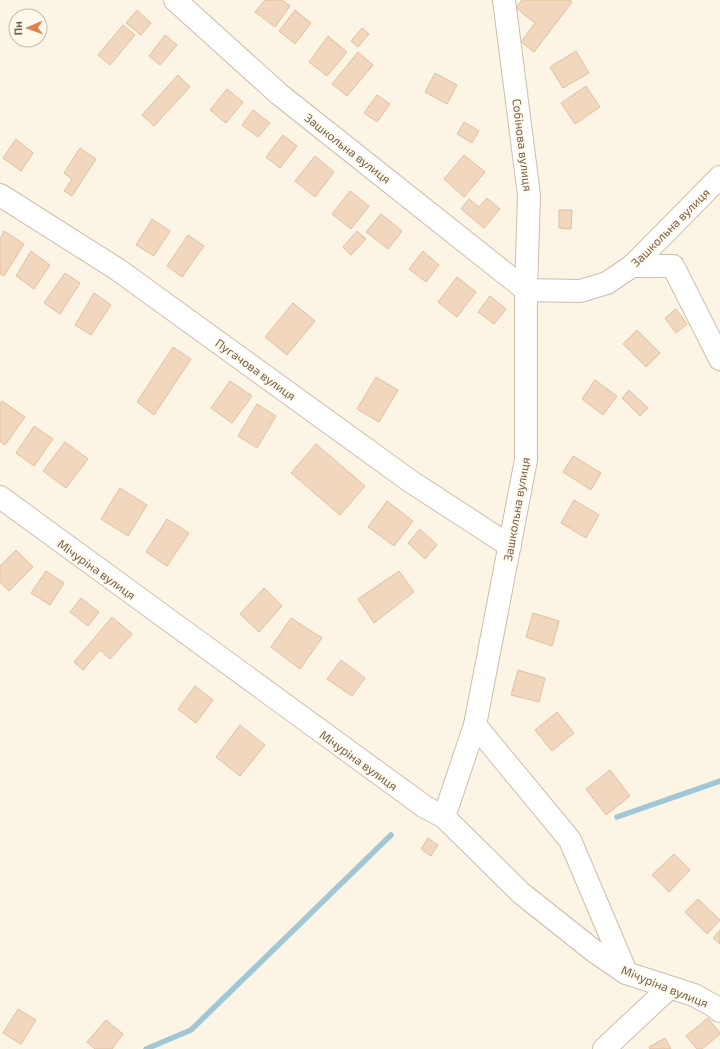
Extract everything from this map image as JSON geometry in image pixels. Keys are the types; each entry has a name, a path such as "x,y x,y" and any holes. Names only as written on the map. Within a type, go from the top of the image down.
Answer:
{"street":[{"name":"Зашкольна вулиця","path":"175,0 280,94 526,290 580,291 607,283 632,266 720,177"},
{"name":"Собінова вулиця","path":"504,0 529,195 526,290"},
{"name":"Пугачова вулиця","path":"0,195 117,269 410,481 510,546"},
{"path":"632,266 673,266 720,359"},
{"name":"Зашкольна вулиця","path":"444,818 475,725 526,460 526,290"},
{"name":"Мічуріна вулиця","path":"0,497 425,807 444,818 521,892 594,951 626,973 694,995 720,1011"},
{"path":"475,725 570,840 626,973"},
{"path":"604,1049 669,988"}],"building":[{"path":"265,0 282,0 290,6 275,27 255,12"},
{"path":"522,0 570,0 572,2 534,52 521,42 535,23 516,8"},
{"path":"137,10 151,23 141,35 126,23"},
{"path":"295,10 311,23 295,44 279,31"},
{"path":"123,25 135,35 110,65 98,55"},
{"path":"362,28 369,34 358,47 351,41"},
{"path":"165,35 177,45 160,65 149,56"},
{"path":"328,36 347,52 327,76 309,62"},
{"path":"576,51 589,73 563,88 550,67"},
{"path":"358,52 373,65 347,96 332,84"},
{"path":"435,73 457,85 447,104 425,92"},
{"path":"178,75 190,87 154,126 142,115"},
{"path":"586,86 600,107 575,124 561,103"},
{"path":"227,89 243,102 226,123 210,110"},
{"path":"377,95 390,104 377,122 364,113"},
{"path":"253,110 270,123 258,137 242,125"},
{"path":"464,122 479,131 472,143 457,134"},
{"path":"283,135 297,146 280,168 266,157"},
{"path":"16,139 33,153 21,171 3,158"},
{"path":"80,148 96,159 72,196 64,191 72,179 64,173"},
{"path":"464,155 485,172 464,197 444,179"},
{"path":"315,156 334,172 315,197 295,181"},
{"path":"350,191 369,206 351,229 332,214"},
{"path":"487,198 500,209 484,228 461,209 469,199 479,207"},
{"path":"559,210 572,210 571,229 559,228"},
{"path":"381,214 402,231 388,249 366,232"},
{"path":"152,219 170,231 154,256 136,245"},
{"path":"4,231 24,244 4,276 0,274 0,239"},
{"path":"357,231 366,239 351,255 343,247"},
{"path":"188,235 204,246 182,277 167,266"},
{"path":"31,251 50,265 34,289 16,276"},
{"path":"423,251 439,265 426,282 409,269"},
{"path":"65,273 80,283 60,314 44,303"},
{"path":"457,277 476,292 457,317 438,302"},
{"path":"94,293 111,305 91,335 75,325"},
{"path":"490,296 506,309 494,324 478,312"},
{"path":"293,303 315,321 287,355 265,337"},
{"path":"676,309 687,324 676,333 665,318"},
{"path":"637,330 660,353 646,367 623,344"},
{"path":"173,347 191,359 154,415 137,402"},
{"path":"376,377 398,390 379,422 357,409"},
{"path":"595,380 617,396 603,415 582,399"},
{"path":"230,381 252,396 232,423 211,408"},
{"path":"629,390 648,408 640,416 622,398"},
{"path":"2,401 25,417 5,445 0,441 0,404"},
{"path":"257,404 276,416 257,448 238,436"},
{"path":"34,426 53,439 34,466 16,453"},
{"path":"65,442 88,459 66,488 43,471"},
{"path":"316,444 365,486 340,515 291,473"},
{"path":"573,456 601,473 591,490 563,472"},
{"path":"120,488 147,505 128,536 101,519"},
{"path":"574,500 599,515 586,538 561,523"},
{"path":"387,501 413,521 394,546 368,527"},
{"path":"167,519 189,533 167,566 146,552"},
{"path":"420,529 437,545 425,559 408,543"},
{"path":"16,550 33,567 9,591 0,582 0,566"},
{"path":"46,571 64,583 50,605 31,593"},
{"path":"399,571 414,592 374,623 358,599"},
{"path":"264,588 282,606 259,632 240,614"},
{"path":"81,598 99,612 88,626 70,612"},
{"path":"533,613 559,621 552,646 526,637"},
{"path":"112,617 132,634 110,659 100,650 83,670 74,662"},
{"path":"291,618 322,638 300,669 271,647"},
{"path":"341,660 365,678 352,696 327,679"},
{"path":"518,670 545,678 539,702 511,695"},
{"path":"195,686 213,700 196,723 178,709"},
{"path":"557,712 574,733 552,751 535,730"},
{"path":"240,725 265,745 240,776 216,757"},
{"path":"610,770 630,796 606,815 586,789"},
{"path":"428,838 438,845 431,856 421,849"},
{"path":"674,854 690,870 669,892 652,875"},
{"path":"698,899 720,920 707,934 685,912"},
{"path":"720,930 720,944 713,938"},
{"path":"18,1009 36,1020 21,1044 3,1033"},
{"path":"708,1018 720,1034 702,1049 697,1049 686,1036"},
{"path":"106,1020 123,1034 112,1049 95,1049 87,1042"},
{"path":"665,1038 671,1049 650,1049 649,1047"}],"waterway":[{"path":"617,817 720,781"},
{"path":"146,1049 191,1030 391,835"}]}
